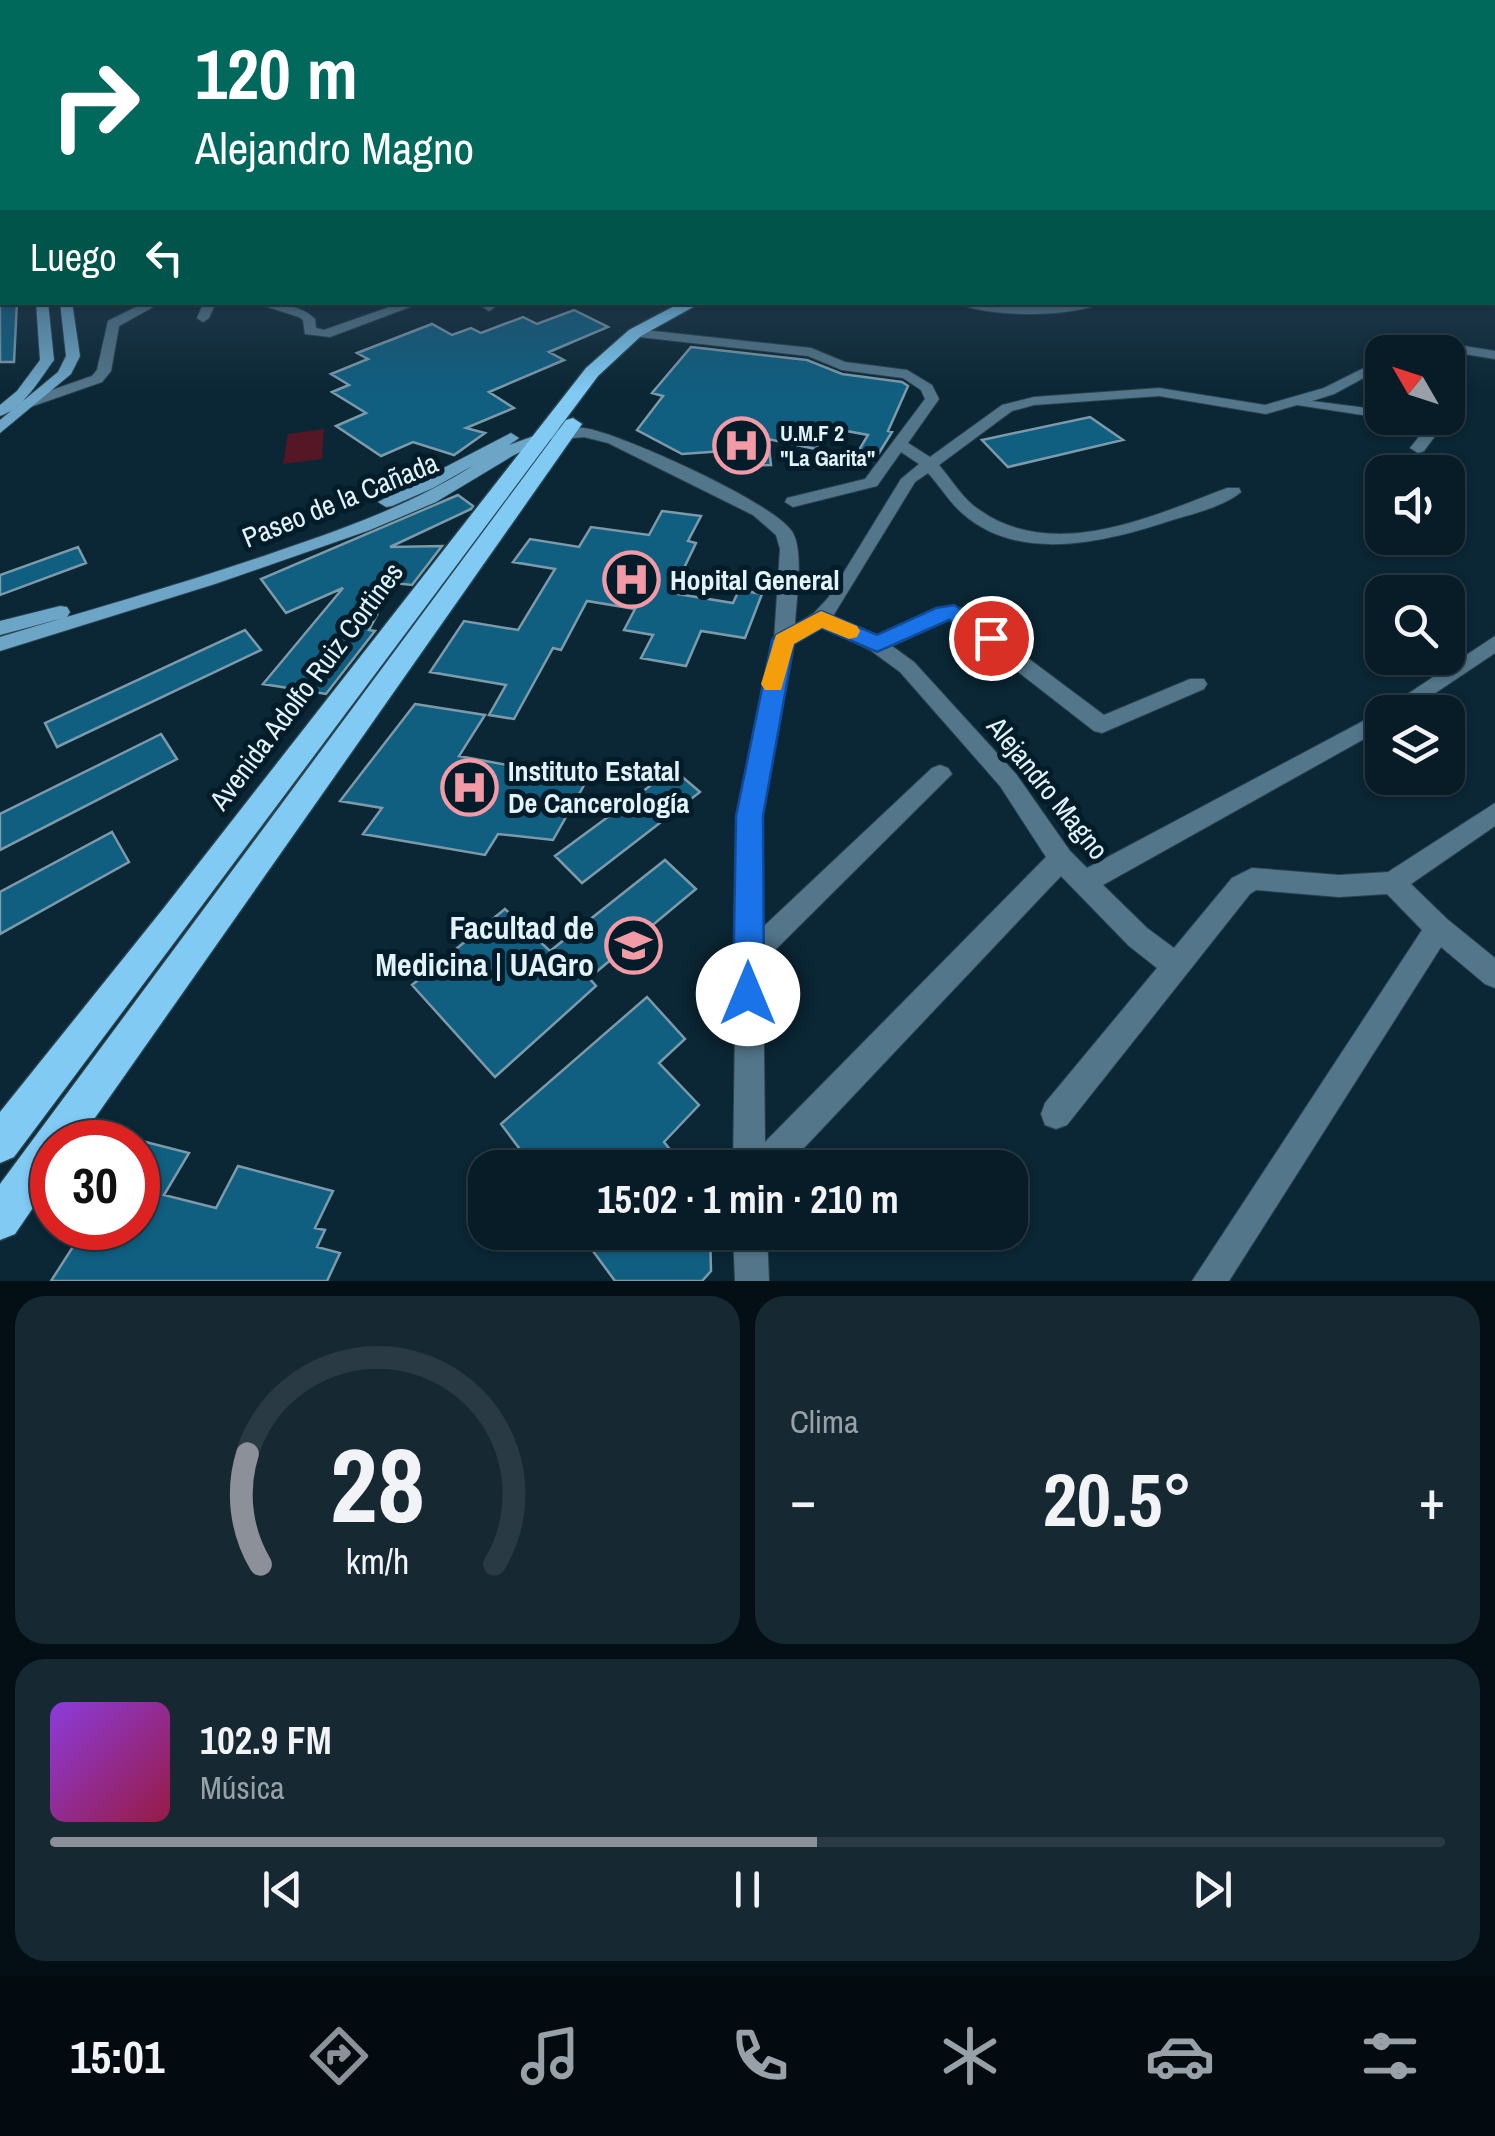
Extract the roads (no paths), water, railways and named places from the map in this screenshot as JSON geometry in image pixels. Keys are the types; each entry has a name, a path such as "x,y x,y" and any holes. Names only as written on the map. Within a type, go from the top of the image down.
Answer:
{"main road":[{"name":"Avenida Adolfo Ruiz Cortines","path":"71,1120 213,925 555,435 592,372 642,334 690,305"},
{"name":"Avenida Adolfo Ruiz Cortines","path":"642,334 711,305"},
{"name":"Avenida Adolfo Ruiz Cortines","path":"0,1143 555,435"},
{"name":"Avenida Adolfo Ruiz Cortines","path":"0,1219 14,1178"}],"street":[{"path":"0,412 22,394 46,360 42,305"},
{"path":"0,428 64,374 72,356 66,305"},
{"path":"0,412 97,379 104,372 114,305"},
{"path":"114,324 147,305"},
{"path":"203,318 209,305"},
{"path":"269,305 308,316 310,331 325,334 408,305"},
{"path":"975,305 1079,305"},
{"path":"642,334 811,352 842,366 907,374 927,388 932,399 871,483 793,502"},
{"path":"1465,350 1495,355"},
{"path":"784,640 821,618 909,479 928,462 1019,403 1158,392 1186,394 1251,410 1296,403 1365,372"},
{"path":"1296,403 1365,412"},
{"path":"555,435 596,433 612,440 774,522 784,532 790,549 784,640 750,816 749,1150"},
{"name":"Paseo de la Cañada","path":"0,628 187,574 303,534 426,485 507,438 555,435"},
{"name":"Paseo de la Cañada","path":"0,644 302,549 436,496 518,446 555,435"},
{"path":"1418,448 1428,435"},
{"path":"898,444 928,462 977,518 1042,538 1070,540 1128,530 1233,492"},
{"path":"877,644 954,612 1102,725 1197,684"},
{"name":"Alejandro Magno","path":"821,618 877,644 907,666 1008,780 1062,858 1138,937 1178,967"},
{"path":"1417,695 1495,643"},
{"path":"1084,882 1365,727"},
{"path":"748,960 940,774"},
{"path":"1056,1114 1241,886 1252,879 1340,886 1393,883 1495,813"},
{"path":"779,1150 1062,858"},
{"path":"1393,883 1438,928 1495,975"},
{"path":"176,920 213,925"},
{"path":"1210,1281 1438,928"},
{"path":"751,1250 752,1281"}],"place":[{"name":"U.M.F 2 \"La Garita\"","path":"741,446"},
{"name":"Hopital General","path":"631,580"},
{"name":"Instituto Estatal De Cancerología","path":"469,787"},
{"name":"Facultad de Medicina | UAGro","path":"633,945"}]}
